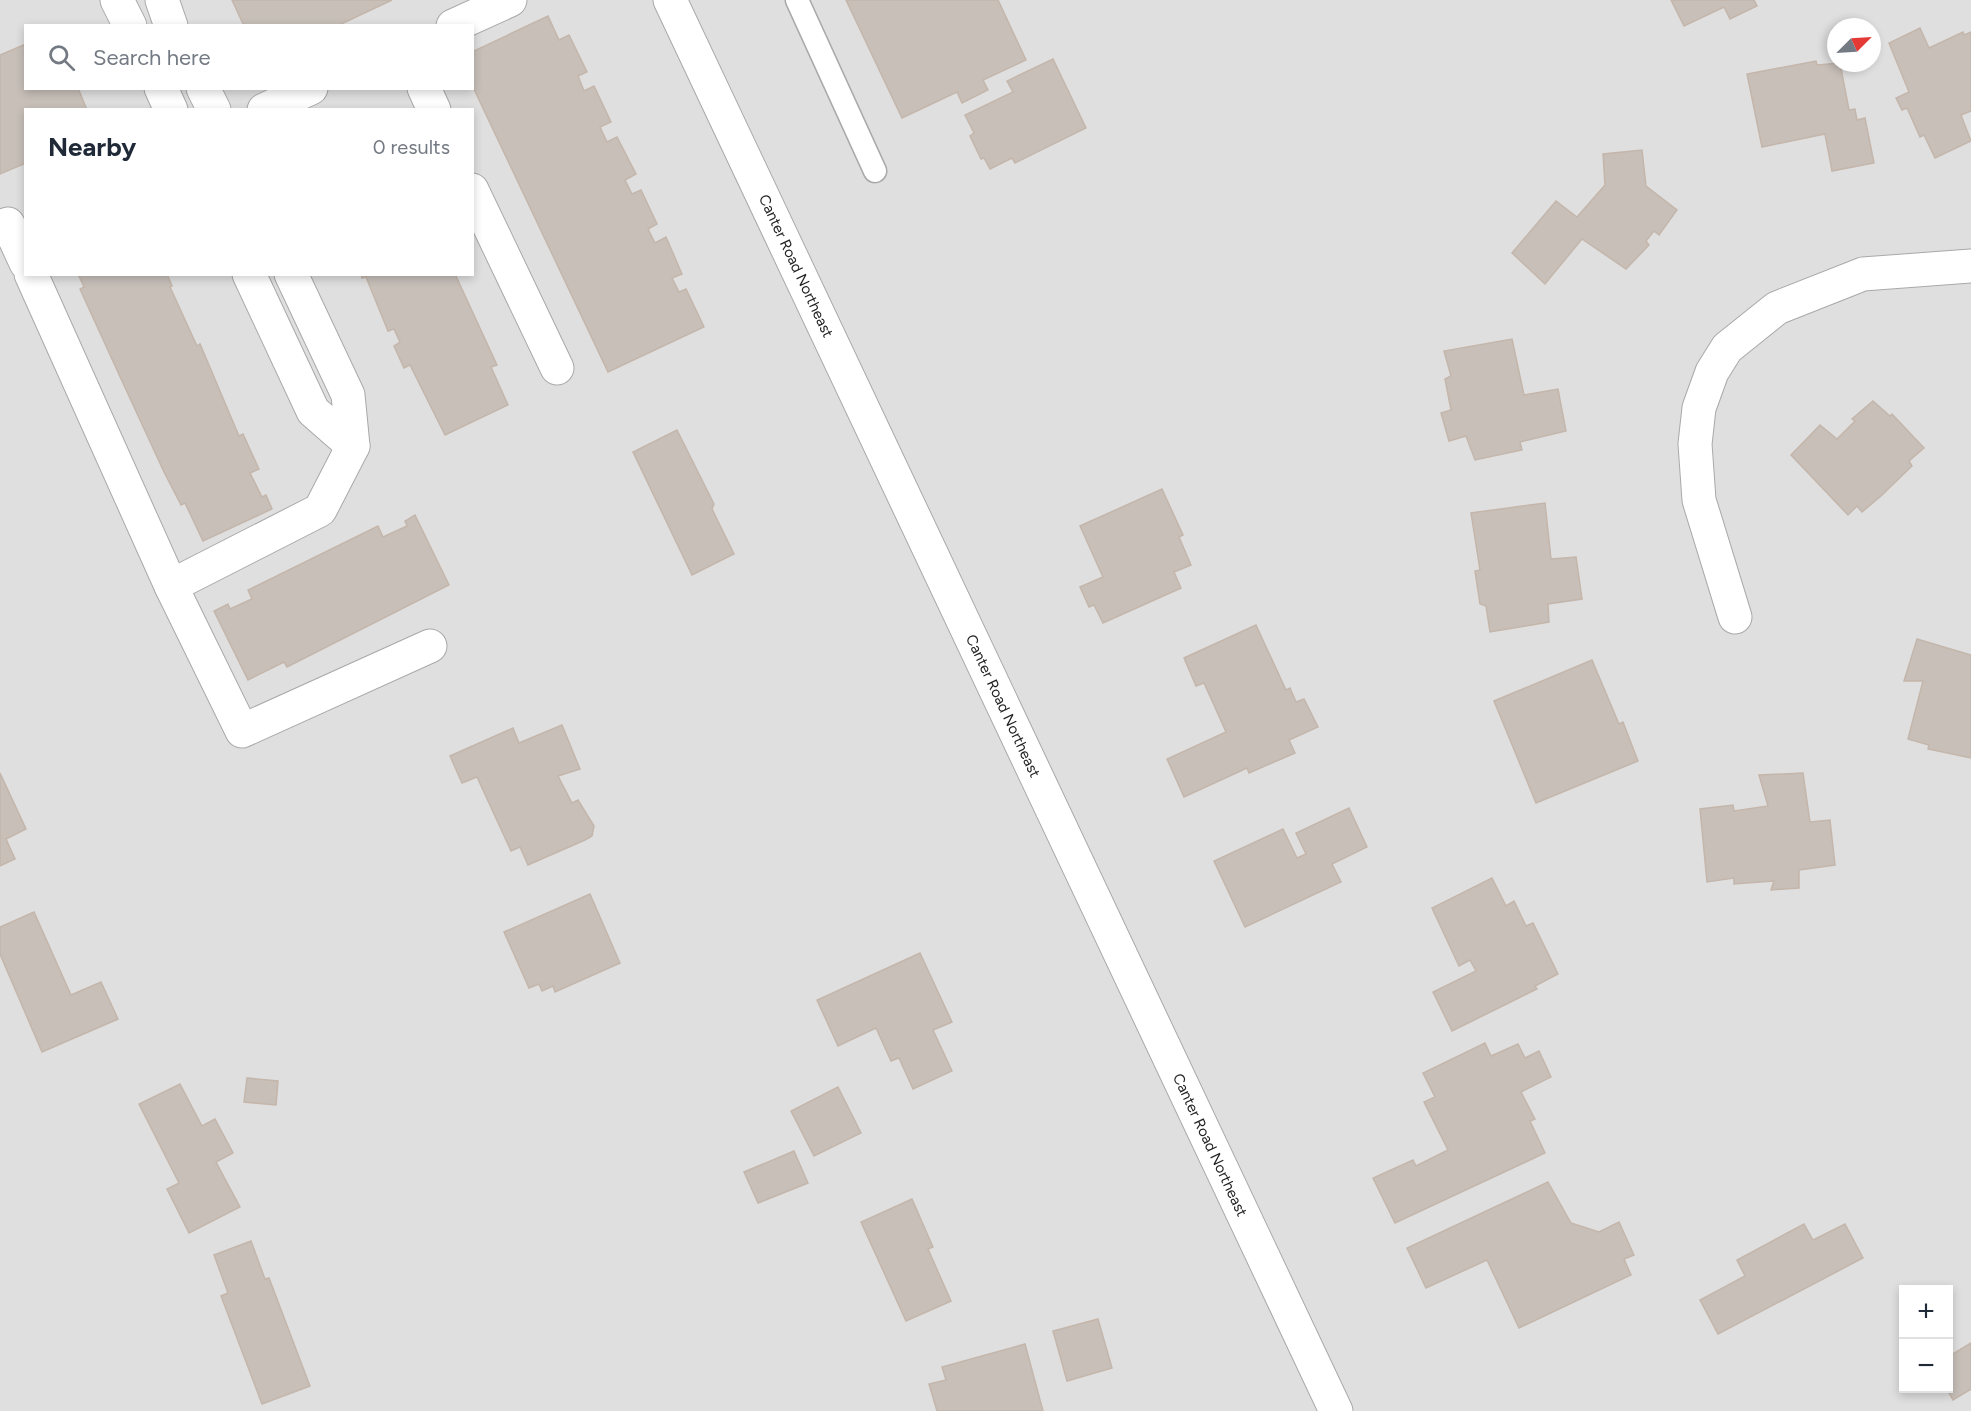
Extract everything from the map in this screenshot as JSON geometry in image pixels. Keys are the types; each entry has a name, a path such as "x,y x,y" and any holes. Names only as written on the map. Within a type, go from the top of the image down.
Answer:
{"street":[{"path":"117,0 129,24"},
{"path":"162,0 170,24"},
{"path":"457,24 510,0"},
{"name":"Canter Road Northeast","path":"670,0 1336,1411"},
{"path":"162,90 170,108"},
{"path":"204,90 212,108"},
{"path":"268,108 307,90"},
{"path":"425,90 433,108"},
{"path":"474,194 557,368"},
{"path":"11,223 24,258"},
{"path":"1735,617 1700,500 1695,444 1699,408 1712,372 1726,348 1777,308 1863,274 1971,267"},
{"path":"32,276 171,586 242,731 430,646"},
{"path":"250,276 314,411 353,446"},
{"path":"171,586 320,510 353,446 348,395 292,276"}],"lane":[{"path":"797,0 875,171"}],"shaded area":[{"path":"0,0 1971,0 1971,1411 0,1411"}],"building":[{"path":"232,0 392,0 341,24 243,24"},
{"path":"846,0 998,0 1026,60 983,80 988,90 962,103 957,92 902,118"},
{"path":"1671,0 1754,0 1757,6 1730,19 1724,7 1684,26"},
{"path":"548,16 559,40 569,35 587,72 578,76 584,91 594,86 611,122 600,127 607,142 617,137 636,174 625,180 632,194 641,190 657,224 648,229 655,243 666,237 682,274 672,278 679,292 686,289 704,327 608,372 474,89 474,51"},
{"path":"1920,28 1929,48 1963,32 1964,35 1971,32 1971,111 1961,115 1971,141 1935,158 1924,135 1920,137 1907,108 1902,110 1896,98 1909,92 1889,43"},
{"path":"24,45 24,90 79,90 86,108 24,108 24,164 0,174 0,55"},
{"path":"1053,59 1086,128 1015,163 1012,158 990,169 984,158 981,159 970,136 974,133 965,115 1013,92 1007,81"},
{"path":"1816,61 1817,65 1827,64 1827,72 1842,72 1849,110 1855,109 1857,120 1865,118 1874,163 1832,171 1825,134 1762,147 1747,74"},
{"path":"1642,150 1646,186 1677,210 1659,235 1654,231 1646,241 1649,245 1626,269 1582,239 1545,284 1512,253 1556,201 1577,217 1605,185 1603,154"},
{"path":"79,276 168,276 172,286 170,287 197,346 200,344 239,436 243,434 259,469 250,473 262,497 266,495 272,509 203,541 185,503 181,505 164,472 80,289 84,287"},
{"path":"362,276 456,276 497,365 491,367 508,405 445,435 410,365 404,368 394,346 400,342 394,329 388,331 366,277 362,278"},
{"path":"1512,339 1524,395 1558,389 1566,431 1520,442 1522,450 1475,460 1466,436 1449,441 1441,413 1451,410 1445,379 1451,376 1444,351"},
{"path":"1873,401 1890,416 1892,414 1924,448 1909,461 1912,466 1881,496 1862,512 1857,506 1848,515 1791,455 1820,425 1837,439 1855,421 1852,419"},
{"path":"677,430 714,504 712,509 734,554 692,575 633,452"},
{"path":"1162,489 1183,535 1179,537 1191,565 1174,572 1181,588 1103,623 1094,605 1089,607 1080,587 1103,577 1080,526"},
{"path":"1545,503 1551,559 1576,557 1582,599 1548,604 1549,622 1490,632 1486,606 1480,604 1475,571 1480,570 1471,513"},
{"path":"415,515 449,585 287,667 284,662 248,680 214,611 228,604 230,609 252,599 248,590 378,526 383,537 407,526 405,521"},
{"path":"1256,625 1286,690 1290,688 1296,702 1304,699 1318,727 1289,740 1295,753 1249,773 1247,768 1184,797 1167,759 1226,732 1204,683 1196,686 1184,658"},
{"path":"1917,639 1971,655 1971,758 1928,749 1929,745 1908,739 1923,681 1904,681"},
{"path":"1592,660 1619,724 1623,722 1638,761 1536,803 1494,701"},
{"path":"562,725 580,769 558,776 572,803 578,800 594,826 592,836 528,865 520,847 511,851 477,777 462,783 450,756 513,728 519,743"},
{"path":"0,773 26,829 6,839 15,859 0,866"},
{"path":"1803,773 1810,822 1830,820 1835,865 1799,870 1799,888 1771,890 1774,881 1734,884 1734,878 1707,882 1700,809 1733,805 1734,811 1768,806 1759,775"},
{"path":"1349,808 1367,847 1332,864 1341,882 1245,927 1214,861 1283,829 1297,858 1306,854 1296,833"},
{"path":"1492,878 1506,906 1514,901 1526,926 1533,923 1558,974 1535,986 1537,989 1452,1031 1433,992 1476,971 1470,960 1459,966 1432,908"},
{"path":"590,894 620,963 555,992 553,986 542,991 539,984 529,988 504,932"},
{"path":"34,912 71,995 101,982 118,1019 42,1052 0,954 0,927"},
{"path":"920,953 952,1022 933,1030 952,1071 913,1089 899,1058 891,1061 876,1028 838,1046 817,1000"},
{"path":"1485,1043 1491,1056 1518,1044 1525,1058 1539,1051 1551,1077 1521,1092 1535,1119 1530,1121 1545,1153 1395,1223 1373,1178 1413,1160 1416,1166 1448,1150 1424,1102 1435,1097 1423,1073"},
{"path":"247,1078 278,1081 276,1105 244,1102"},
{"path":"180,1084 202,1126 215,1119 233,1153 216,1162 240,1207 189,1233 167,1189 179,1183 139,1104"},
{"path":"838,1087 861,1133 814,1156 791,1111"},
{"path":"794,1151 808,1183 758,1203 744,1172"},
{"path":"1548,1182 1571,1223 1599,1232 1619,1222 1634,1255 1624,1259 1631,1275 1519,1328 1487,1260 1426,1288 1407,1248"},
{"path":"912,1199 933,1247 928,1249 951,1301 906,1321 861,1222"},
{"path":"1804,1224 1813,1240 1845,1224 1863,1258 1718,1334 1700,1300 1745,1276 1737,1260"},
{"path":"251,1241 265,1279 269,1278 310,1386 262,1404 221,1296 228,1293 214,1255"},
{"path":"1098,1319 1112,1368 1067,1381 1053,1331"},
{"path":"1971,1343 1971,1389 1953,1400 1949,1393 1953,1393 1953,1354"},
{"path":"1025,1344 1043,1411 937,1411 929,1384 946,1380 942,1367"}]}
